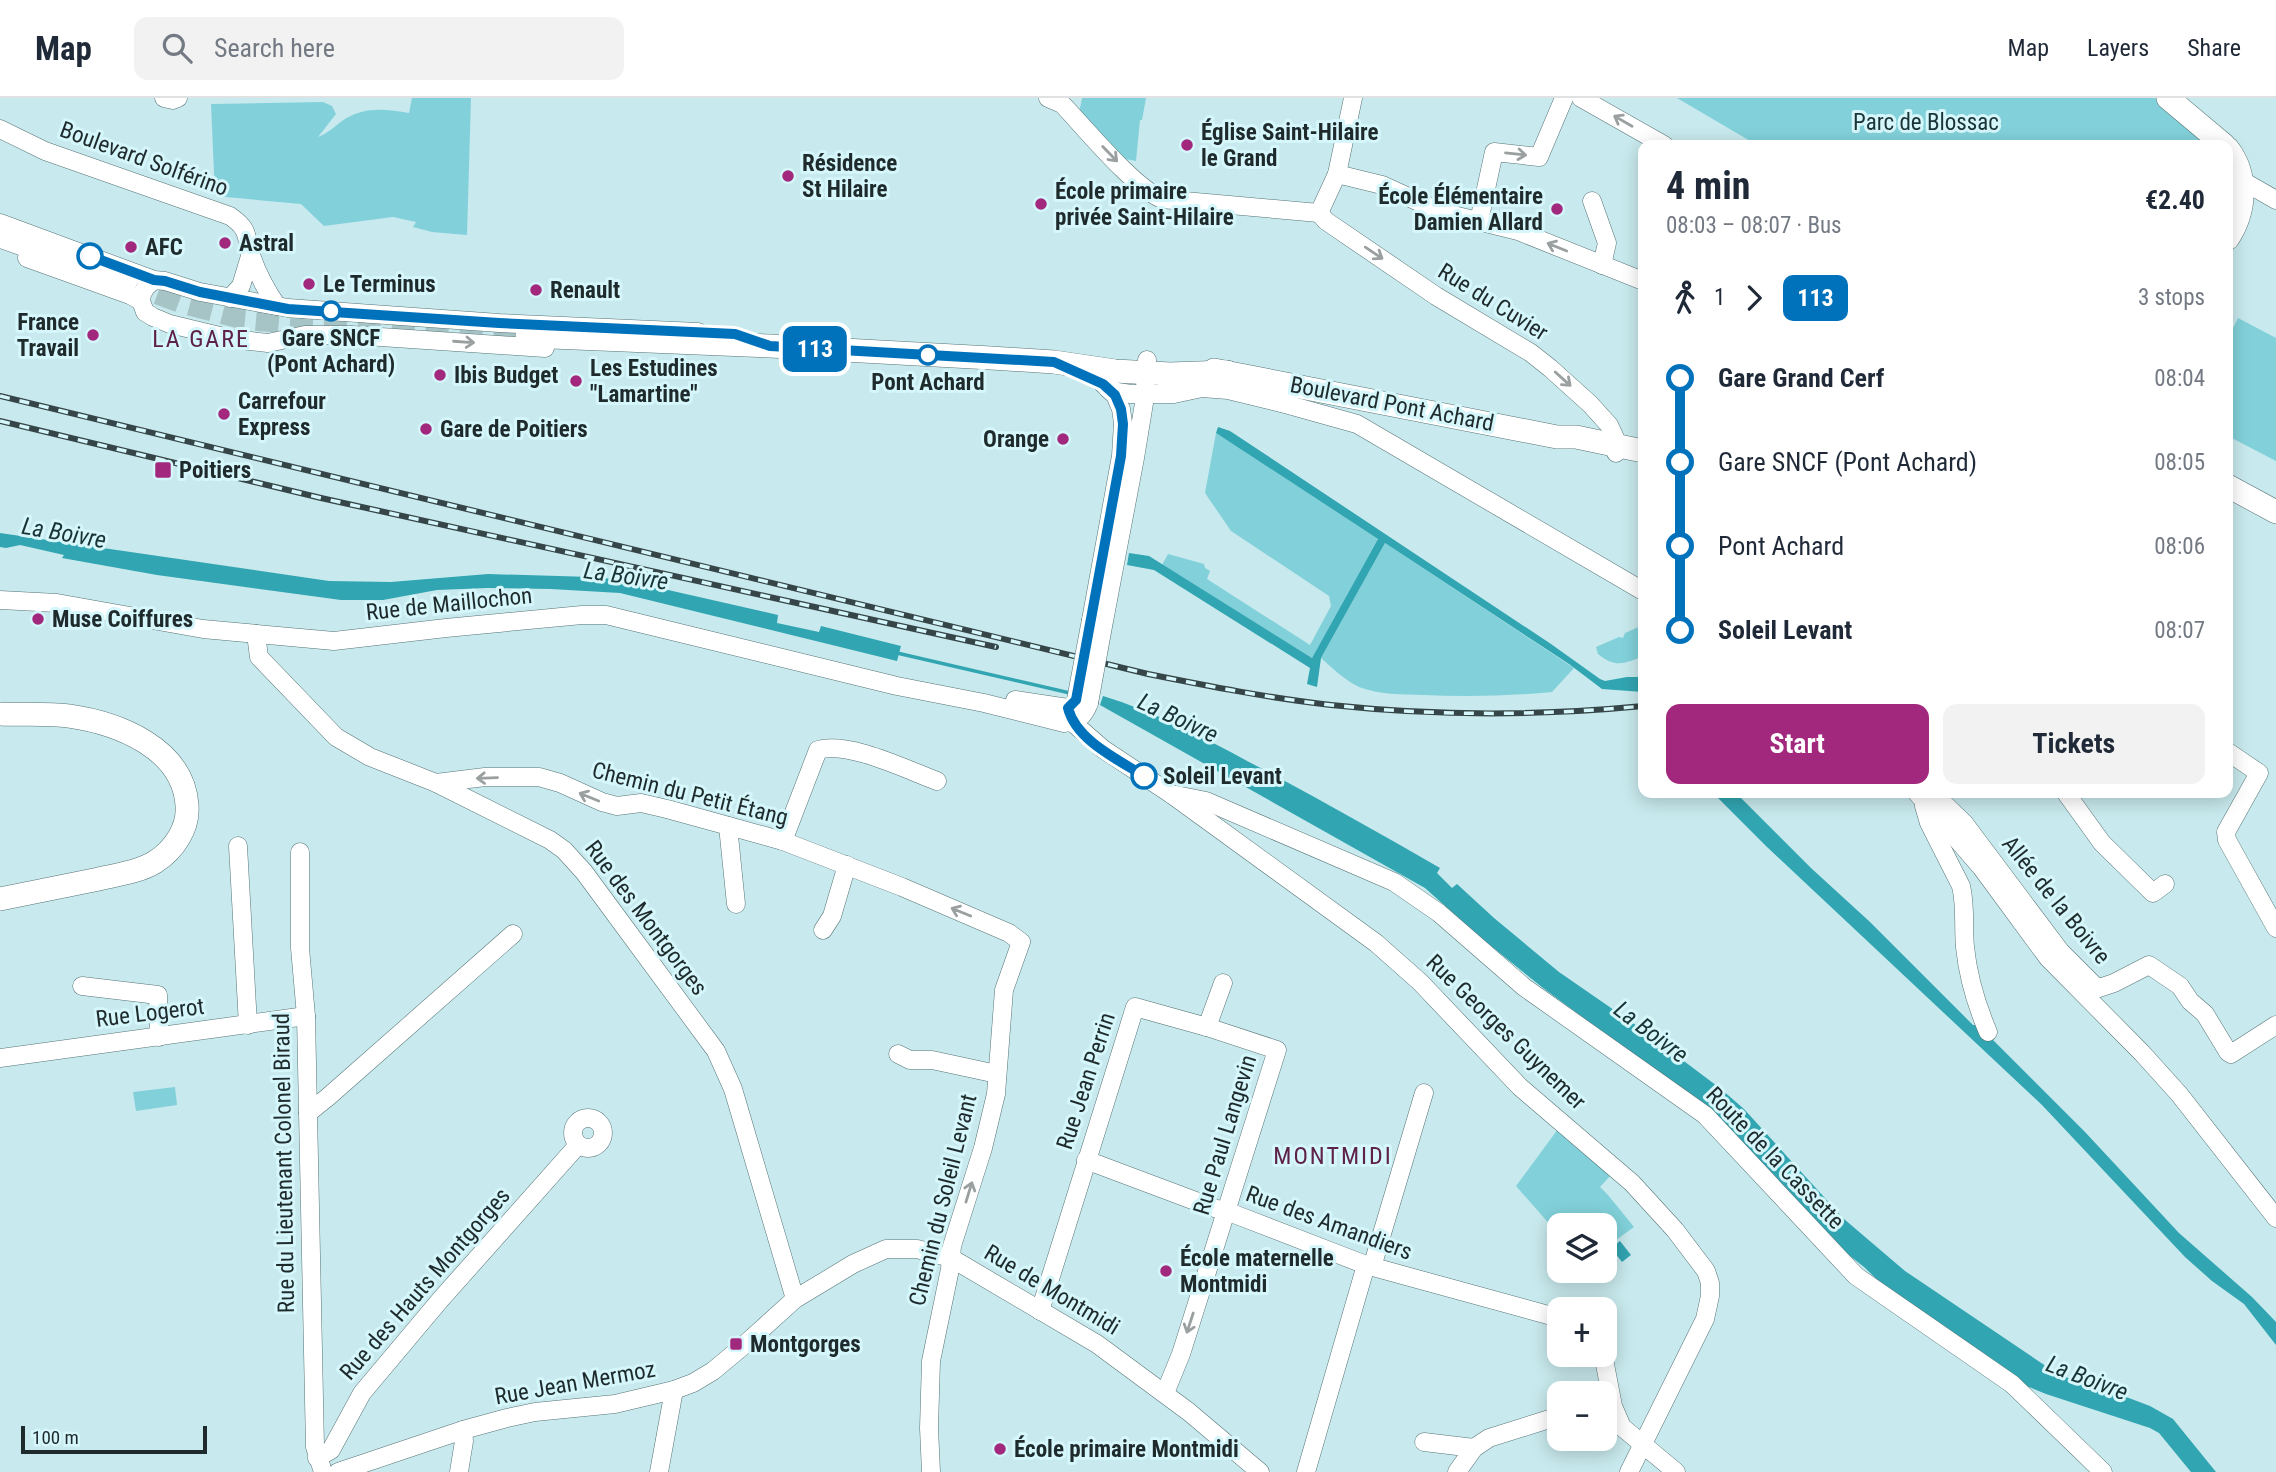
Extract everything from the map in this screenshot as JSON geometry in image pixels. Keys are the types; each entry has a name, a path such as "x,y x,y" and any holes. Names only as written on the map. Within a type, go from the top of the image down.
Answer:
{"main road":[{"path":"2168,98 2218,140"},
{"path":"2233,158 2238,165 2241,180 2241,209 2233,229"},
{"path":"2233,192 2241,180"},
{"path":"0,236 126,281"},
{"name":"Boulevard Pont Achard","path":"527,336 1054,362 1115,371 1174,388 1227,372"},
{"name":"Boulevard Pont Achard","path":"1144,381 1168,362 1558,437 1575,445 1616,449 1638,456"},
{"path":"2233,489 2276,512"},
{"path":"2233,505 2276,528"},
{"path":"0,714 81,718 104,724 139,739 157,750 173,765 186,793 188,809 182,835 156,862 134,871 0,899"}],"street":[{"path":"164,98 178,98"},
{"path":"1060,100 1127,172 1155,197 1162,200 1319,213 1337,174 1353,98"},
{"path":"1479,221 1494,152 1539,157 1564,98"},
{"path":"1581,98 1655,140"},
{"name":"Boulevard Solférino","path":"0,129 45,151 230,216 244,228 263,284 283,307"},
{"path":"1337,174 1382,185 1441,212 1518,231 1638,279"},
{"path":"2241,180 2276,200"},
{"path":"1592,201 1607,243 1602,265"},
{"name":"Rue du Cuvier","path":"1319,213 1326,221 1426,289 1531,353 1550,368 1609,425 1615,436 1616,449"},
{"name":"Boulevard Pont Achard","path":"0,223 154,280 283,307 499,323 735,334 770,346"},
{"name":"Boulevard Pont Achard","path":"0,248 130,295 141,301 145,312 153,317 212,335 268,343 284,341 290,337 351,335 559,349 737,355 770,346"},
{"path":"230,298 241,286 251,253"},
{"path":"141,301 146,287 154,280"},
{"path":"283,307 294,323 290,337"},
{"name":"Boulevard Pont Achard","path":"1054,362 1117,392 1144,381"},
{"path":"1121,456 1144,381"},
{"path":"1076,709 1097,621 1144,381"},
{"path":"1097,621 1121,456 1123,424 1115,395 1103,384"},
{"path":"1174,388 1228,390 1357,424 1638,588"},
{"name":"Rue de Maillochon","path":"0,600 81,606 203,629 334,641 446,628 606,615 897,686 984,703 1065,723 1076,709"},
{"name":"Rue des Montgorges","path":"256,634 259,657 336,737 370,757 436,783 550,840 564,850 584,872 716,1051 733,1089 795,1299"},
{"name":"Rue Georges Guynemer","path":"1076,709 1103,749 1279,871 1385,951 1420,982 1520,1087 1632,1183 1669,1222 1700,1261 1710,1283 1705,1319 1629,1472"},
{"path":"783,841 818,750 828,747 854,750 937,781"},
{"path":"2233,755 2259,773 2226,832 2227,840 2276,928"},
{"name":"Chemin du Petit Étang","path":"436,783 485,777 539,777 617,806 641,803 728,826 783,841 847,866 998,928 1021,942"},
{"name":"Route de la Cassette","path":"1171,794 1206,801 1394,882 1438,913 1524,987 1705,1115 1856,1276 2012,1384 2103,1472"},
{"path":"1924,798 1929,823 1961,886 1971,987 1988,1032"},
{"path":"1927,798 2048,958 2179,1094 2276,1218"},
{"name":"Allée de la Boivre","path":"1930,798 1965,823 2060,951 2094,985 2099,988 2114,984 2149,965 2180,986 2190,1001 2205,1014 2231,1054 2276,1025"},
{"path":"2070,798 2102,843 2153,893 2165,884"},
{"path":"728,826 736,904"},
{"path":"237,846 248,1025"},
{"name":"Rue du Lieutenant Colonel Biraud","path":"300,852 300,948 306,1016 314,1399 320,1465"},
{"path":"823,930 832,916 847,866"},
{"path":"308,1113 513,934"},
{"name":"Chemin du Soleil Levant","path":"931,1472 931,1361 952,1247 990,1123 1004,990 1021,942"},
{"path":"1207,1027 1223,983"},
{"path":"82,986 158,995 159,1037"},
{"name":"Rue Jean Perrin","path":"1040,1311 1135,1007 1207,1027 1277,1051"},
{"name":"Rue Logerot","path":"0,1058 306,1016"},
{"name":"Rue Paul Langevin","path":"1165,1393 1181,1353 1277,1051"},
{"path":"898,1054 910,1060 932,1060 997,1074"},
{"path":"1306,1472 1424,1093"},
{"name":"Rue des Hauts Montgorges","path":"320,1465 362,1393 441,1298 578,1144"},
{"name":"Rue des Amandiers","path":"1086,1160 1369,1266 1547,1315"},
{"name":"Rue de Montmidi","path":"795,1299 853,1264 886,1249 917,1249 951,1258 1097,1344 1165,1393 1260,1472"},
{"name":"Rue Jean Mermoz","path":"338,1472 463,1430 535,1412 615,1404 693,1383 713,1371 795,1299"},
{"path":"660,1472 674,1390"},
{"path":"1617,1415 1622,1427 1676,1472"},
{"path":"1457,1472 1474,1448 1489,1438 1547,1420"},
{"path":"459,1472 463,1430"},
{"path":"1424,1442 1474,1448"}],"green space":[{"path":"412,98 471,98 467,235 432,232 413,227 416,222 393,217 324,226 301,204 215,196 211,104 323,102 332,106 336,114 318,137 358,113 383,110 409,113"},
{"path":"1082,98 1146,98 1140,120 1136,161 1125,159 1079,113"},
{"name":"Parc de Blossac","path":"1677,98 2157,98 2201,140 1748,140"},
{"path":"2238,318 2276,338 2276,461 2233,439 2233,328"},
{"path":"1216,433 1378,539 1312,658 1162,565 1168,554 1204,564 1210,571 1207,579 1310,645 1331,606 1329,596 1231,531 1205,493"},
{"path":"1385,543 1574,668 1552,692 1488,696 1391,694 1367,690 1349,681 1321,658"},
{"path":"1638,627 1638,658 1615,663 1598,654 1596,647 1619,637 1623,638 1625,633"},
{"path":"175,1087 177,1105 136,1111 133,1092"},
{"path":"1558,1129 1611,1175 1600,1187 1634,1227 1617,1239 1617,1213 1547,1213 1547,1221 1516,1186"}],"shaded area":[{"path":"1218,427 1230,431 1600,679 1605,681 1638,677 1638,692 1602,689 1569,664 1385,543 1321,658 1317,687 1307,684 1310,668 1154,570 1127,565 1129,553 1149,556 1312,658 1378,539 1216,433"},
{"name":"La Boivre","path":"0,533 329,581 391,582 488,574 624,580 778,615 777,623 819,632 821,626 901,646 897,661 620,593 487,588 437,590 383,600 341,600 157,575 62,558 64,555 20,545 0,547"},
{"name":"La Boivre","path":"1103,696 1159,717 1213,743 1440,868 1437,873 1452,888 1457,884 1559,972 1721,1089 1744,1109 1844,1219 1905,1271 2059,1375 2150,1406 2173,1419 2216,1472 2191,1472 2159,1433 2150,1428 2027,1388 1891,1293 1835,1244 1724,1122 1543,988 1425,888 1100,705"},
{"path":"1718,798 1741,798 1973,1025 1978,1025 2085,1132 2179,1233 2252,1297 2276,1322 2276,1345 2244,1304 2185,1257 2042,1105"},
{"path":"1620,1241 1631,1255 1622,1262 1617,1256 1617,1243"}],"waterway":[{"name":"La Boivre","path":"897,653 1070,693"}],"tunnel":[{"path":"126,281 182,302 243,318 527,336"}],"railway":[{"path":"0,396 1148,674 1216,687 1370,709 1448,713 1565,712 1638,706"},
{"path":"0,421 321,498 996,647"}],"bus line":[{"name":"113","path":"90,256 154,280 288,309 499,323 735,334 770,346 1054,362 1103,384 1115,395 1121,409 1121,456 1076,700 1068,708 1072,722 1090,739 1144,776"}],"place":[{"name":"Église Saint-Hilaire le Grand","path":"1187,145"},
{"name":"Résidence St Hilaire","path":"788,176"},
{"name":"École primaire privée Saint-Hilaire","path":"1041,204"},
{"name":"École Élémentaire Damien Allard","path":"1557,209"},
{"name":"Astral","path":"225,243"},
{"name":"AFC","path":"131,247"},
{"name":"Le Terminus","path":"309,284"},
{"name":"Renault","path":"536,290"},
{"name":"Gare SNCF (Pont Achard)","path":"331,311"},
{"name":"France Travail","path":"93,335"},
{"name":"Pont Achard","path":"928,355"},
{"name":"Ibis Budget","path":"440,375"},
{"name":"Les Estudines \"Lamartine\"","path":"576,381"},
{"name":"Carrefour Express","path":"224,414"},
{"name":"Gare de Poitiers","path":"426,429"},
{"name":"Orange","path":"1063,439"},
{"name":"Poitiers","path":"163,470"},
{"name":"Muse Coiffures","path":"38,619"},
{"name":"Soleil Levant","path":"1144,776"},
{"name":"École maternelle Montmidi","path":"1166,1271"},
{"name":"Montgorges","path":"736,1344"},
{"name":"École primaire Montmidi","path":"1000,1449"}],"district":[{"name":"LA GARE","path":"201,339"},
{"name":"MONTMIDI","path":"1333,1156"}]}
